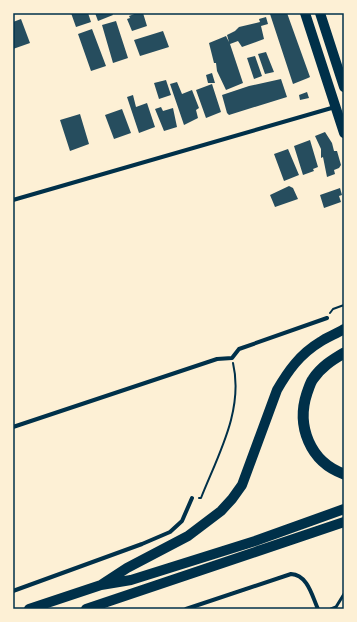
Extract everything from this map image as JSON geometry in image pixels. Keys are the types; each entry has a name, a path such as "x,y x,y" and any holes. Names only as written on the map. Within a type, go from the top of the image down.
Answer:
{"highway":[{"path":"344,353 327,364 312,380 305,400 302,421 307,440 320,460 336,471 344,474"}],"main road":[{"path":"305,13 344,133"},
{"path":"320,13 344,87"},
{"path":"101,585 127,568 188,536 205,524 228,503 242,485 277,390 286,376 306,351 342,330"},
{"path":"29,609 101,585 131,580 255,541 344,509"},
{"path":"86,609 344,522"}],"street":[{"path":"13,200 335,107"},
{"path":"13,427 217,359 232,358 239,349 327,318"},
{"path":"13,591 142,544 170,532 182,521 192,498"},
{"path":"186,609 291,574 298,576 305,581 318,609"}],"lane":[{"path":"331,609 336,607 344,594"}],"path":[{"path":"327,318 333,309 344,305"},
{"path":"192,498 201,498 234,416 237,380 232,358"}],"building":[{"path":"71,13 88,13 91,22 76,27"},
{"path":"95,13 112,13 113,15 98,21"},
{"path":"137,13 143,13 147,26 132,31 127,19 130,18 129,16"},
{"path":"287,13 310,77 293,84 270,14"},
{"path":"266,17 268,24 261,26 264,39 242,47 238,41 230,44 243,83 226,90 217,71 216,63 214,63 209,43 226,36 229,42 227,35 239,27 260,22 259,19"},
{"path":"21,19 30,43 13,49 13,22"},
{"path":"116,21 128,58 113,63 102,25"},
{"path":"92,29 106,66 91,71 78,34"},
{"path":"163,31 169,47 140,56 134,40"},
{"path":"266,52 274,72 265,74 258,54"},
{"path":"255,56 262,76 254,79 247,58"},
{"path":"212,73 215,83 208,83 206,75"},
{"path":"281,79 287,97 229,115 227,113 222,95 249,86"},
{"path":"166,80 171,95 159,99 154,83"},
{"path":"177,82 182,94 192,90 199,108 196,110 198,118 184,125 170,84"},
{"path":"212,84 221,112 206,118 196,90"},
{"path":"307,92 309,98 300,100 299,95"},
{"path":"133,95 136,107 147,103 155,127 139,133 127,97"},
{"path":"161,107 163,111 173,108 177,127 164,131 155,109"},
{"path":"122,109 131,133 114,139 105,115"},
{"path":"80,114 89,144 70,151 60,120"},
{"path":"325,132 332,143 334,151 337,151 341,165 339,168 334,170 335,174 327,177 323,157 321,158 321,149 315,136"},
{"path":"310,140 318,167 313,169 314,171 303,175 294,146"},
{"path":"288,149 299,175 284,181 274,154"},
{"path":"289,186 293,188 298,199 275,207 270,195"},
{"path":"340,188 342,195 339,196 341,202 324,208 320,195"}]}
